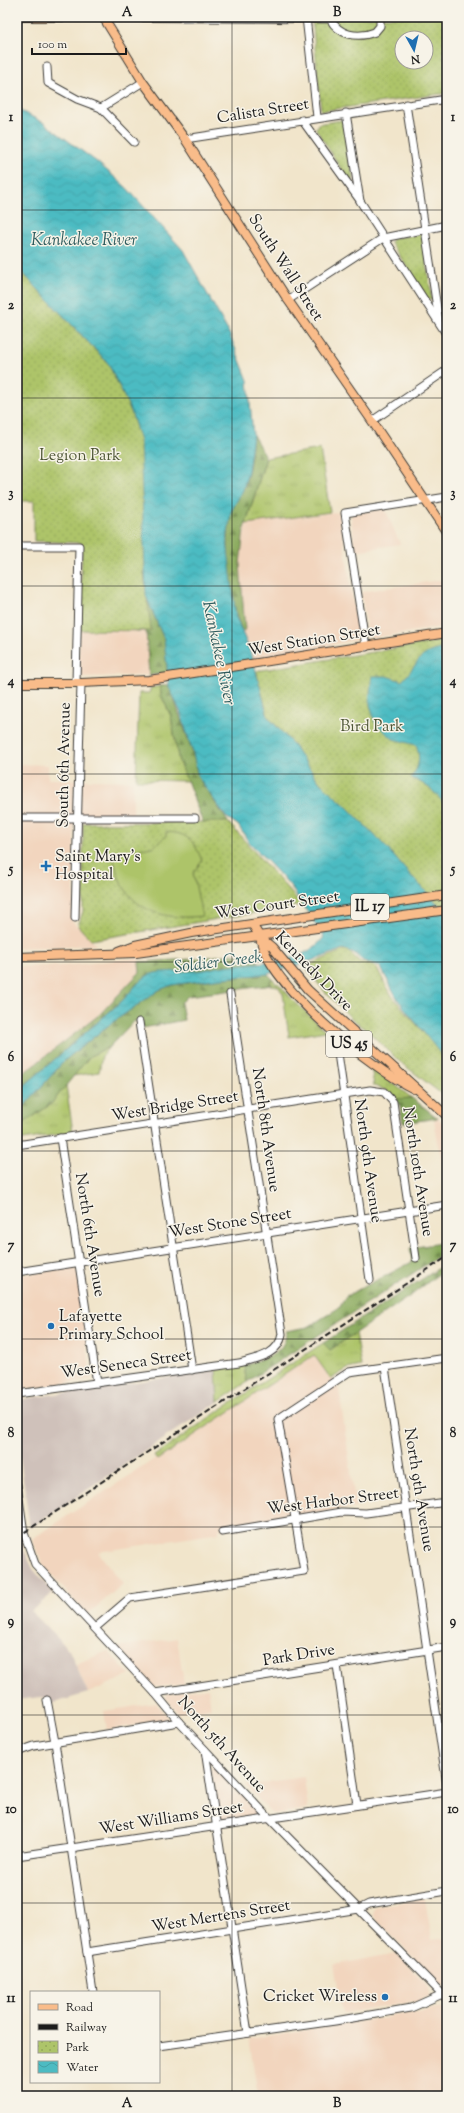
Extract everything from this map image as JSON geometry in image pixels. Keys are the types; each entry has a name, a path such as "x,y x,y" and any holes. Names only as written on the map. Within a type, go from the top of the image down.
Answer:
{"main road":[{"path":"17,17 103,17"},
{"name":"South Wall Street","path":"103,17 143,82 184,139 288,300 447,533"},
{"name":"West Station Street","path":"17,683 78,683 149,680 366,647 447,633"},
{"name":"West Court Street","path":"113,953 135,945 191,933 447,895"},
{"name":"West Court Street","path":"17,957 113,953 136,954 447,910"},
{"name":"Kennedy Drive","path":"252,924 260,937 272,947 303,984 350,1030 405,1076 418,1091 447,1116"},
{"name":"Kennedy Drive","path":"260,937 262,948 289,987 315,1014 349,1045 401,1083 418,1091"}],"street":[{"path":"103,17 331,18 339,31 356,35 375,32 380,26 380,17"},
{"path":"306,17 317,117"},
{"path":"47,67 48,83 77,99 101,108 134,142"},
{"path":"101,108 143,82"},
{"name":"Calista Street","path":"184,139 317,117 447,99"},
{"path":"406,104 439,324"},
{"path":"346,113 360,201"},
{"path":"302,120 360,201 447,335"},
{"path":"288,300 383,238 447,225"},
{"path":"372,421 447,370"},
{"path":"366,647 345,513 447,497"},
{"name":"South 6th Avenue","path":"17,546 79,546 78,818 75,918"},
{"path":"17,818 195,818"},
{"name":"North 8th Avenue","path":"230,994 282,1338 278,1347 273,1352 240,1363"},
{"path":"138,1022 192,1370"},
{"name":"North 9th Avenue","path":"337,1046 370,1280"},
{"name":"West Bridge Street","path":"17,1145 370,1090 384,1092"},
{"name":"North 10th Avenue","path":"384,1092 393,1102 416,1258"},
{"name":"North 6th Avenue","path":"60,1138 97,1383"},
{"name":"West Stone Street","path":"17,1272 447,1205"},
{"path":"95,1628 130,1598 304,1571 278,1419 349,1372 447,1358"},
{"name":"West Seneca Street","path":"17,1394 240,1363"},
{"name":"North 9th Avenue","path":"385,1366 447,1784"},
{"name":"North 5th Avenue","path":"17,1484 24,1533 35,1564 155,1692 204,1750 358,1909 446,1996"},
{"name":"West Harbor Street","path":"222,1532 341,1512 366,1513 447,1502"},
{"name":"Park Drive","path":"155,1692 447,1648"},
{"path":"337,1665 357,1804"},
{"path":"46,1700 55,1742 93,1991"},
{"path":"17,1752 34,1746 55,1742 179,1722"},
{"path":"204,1750 248,2033"},
{"name":"West Williams Street","path":"17,1856 216,1827 357,1804 447,1792"},
{"name":"West Mertens Street","path":"87,1952 358,1909 369,1904 447,1891"},
{"path":"160,2046 335,2021 411,2008 446,1996"}],"shaded area":[{"path":"385,509 400,544 355,551 351,516 353,514"},
{"path":"339,512 358,633 356,640 253,660 242,631 245,630 240,564 246,524"},
{"path":"447,579 447,626 373,638 368,634 361,592"},
{"path":"80,630 146,631 149,675 78,677"},
{"name":"Saint Mary's Hospital","path":"19,764 48,765 48,779 133,781 133,815 74,814 74,907 72,921 96,945 17,948 17,774 19,774"},
{"path":"139,958 140,972 99,1015 17,1078 17,967 65,966"},
{"path":"438,1118 447,1127 447,1190 434,1120"},
{"name":"Lafayette Primary School","path":"73,1267 77,1270 91,1379 17,1391 17,1276"},
{"path":"314,1355 339,1390 356,1508 338,1509 219,1529 219,1533 98,1552 123,1584 87,1615 43,1565 32,1539"},
{"path":"216,1370 218,1402 30,1528 17,1436 17,1400"},
{"path":"22,1546 33,1569 53,1593 31,1611 69,1650 88,1693 50,1704 46,1698 41,1697 17,1700 17,1549"},
{"path":"177,1638 184,1684 154,1687 117,1647"},
{"path":"108,1651 130,1675 88,1693 76,1664"},
{"path":"208,1688 211,1708 178,1713 166,1698 167,1694"},
{"path":"156,1703 167,1715 167,1719 107,1730 104,1711"},
{"path":"213,1766 217,1767 258,1811 258,1815 219,1821 211,1769"},
{"path":"304,1777 308,1809 275,1814 270,1812 246,1785"},
{"path":"425,1899 432,1940 447,1938 447,1987 439,1984 373,1916 373,1910 378,1906"},
{"path":"396,1953 428,1985 429,1996 417,2002 343,2013 334,1965"},
{"path":"443,2008 447,2012 447,2096 258,2096 249,2039"}],"green space":[{"path":"312,17 447,17 447,50 443,51 447,72 447,93 321,111"},
{"path":"342,120 345,123 353,179 351,180 347,178 316,129 318,124"},
{"path":"422,234 432,300 428,299 391,243 393,238"},
{"name":"Legion Park","path":"17,267 108,363 131,411 142,445 146,556 144,572 151,631 80,630 82,543 34,541 34,501 17,501"},
{"path":"253,435 266,458 244,529 240,564 245,630 242,631 231,589 228,540 231,513 242,492 247,476"},
{"path":"320,449 330,512 246,524 266,458"},
{"path":"145,577 146,596 164,639 168,674 149,675 146,631 136,631"},
{"name":"Bird Park","path":"447,640 447,914 387,848 346,806 320,783 291,742 268,717 256,671"},
{"path":"169,685 193,753 198,777 228,822 203,823 179,763 171,716 161,695 160,686"},
{"path":"160,686 161,695 171,716 179,763 188,781 136,780 139,693 149,693 151,688"},
{"path":"228,822 302,905 91,940 78,926 83,911 83,823"},
{"path":"166,832 180,834 189,839 196,848 202,861 193,873 202,916 169,916 154,912 142,906 131,897 123,885 117,871 113,853 153,847 166,836"},
{"path":"346,949 360,962 376,967 392,996 443,1055 447,1061 447,1098 400,1062 368,1031 351,1018 325,992 305,967"},
{"path":"231,954 253,955 259,962 193,971 134,988 122,1001 17,1092 17,1078 99,1015 140,972 139,962 193,959"},
{"path":"268,974 273,979 270,980 272,985 188,996 181,1003 184,1020 143,1028 142,1019 133,1022 109,1047 90,1056 51,1104 17,1128 17,1114 65,1060 109,1025 159,990 172,985"},
{"path":"273,979 276,984 278,983 293,1000 326,1031 289,1037 283,994 278,986 272,985 270,980"},
{"path":"109,1047 102,1056 99,1072 73,1076 90,1056"},
{"path":"371,1067 412,1098 396,1099 386,1090 374,1086"},
{"path":"66,1085 73,1132 17,1141 17,1128 51,1104"},
{"path":"412,1098 438,1118 403,1123 400,1106 396,1099"},
{"path":"447,1239 447,1251 247,1382 245,1373 246,1365 267,1357 279,1350 283,1345 286,1331 308,1327 340,1307 346,1296 412,1262 410,1248 441,1243"},
{"path":"447,1263 447,1270 441,1272 413,1294 330,1350 323,1343"},
{"path":"355,1333 361,1366 347,1369 331,1379 314,1355 157,1460 154,1456 220,1410 323,1343 330,1350"},
{"path":"246,1365 245,1373 247,1382 218,1402 216,1370"}],"water":[{"name":"Kankakee River","path":"17,109 44,123 97,162 126,187 183,250 229,333 248,380 253,435 248,471 243,490 231,512 227,541 236,617 252,656 268,717 291,742 320,783 346,806 387,848 447,914 447,1062 398,1000 380,966 363,961 354,953 343,949 320,958 268,974 172,985 159,990 109,1025 65,1060 17,1114 17,1092 122,1001 139,982 147,976 161,972 198,971 292,958 315,946 324,937 289,884 248,841 238,825 226,817 198,777 193,753 180,711 169,687 164,639 146,596 140,441 131,411 108,363 17,267"},
{"path":"447,648 447,808 432,790 411,778 416,770 419,758 416,745 393,739 375,723 369,701 372,676 386,676 402,681 420,658 430,652"}],"railway":[{"path":"17,1537 447,1257"}],"place":[{"name":"Saint Mary's Hospital","path":"46,866"},
{"name":"Lafayette Primary School","path":"51,1326"},
{"name":"Cricket Wireless","path":"385,1997"}],"water label":[{"name":"Soldier Creek","path":"218,963"}]}
